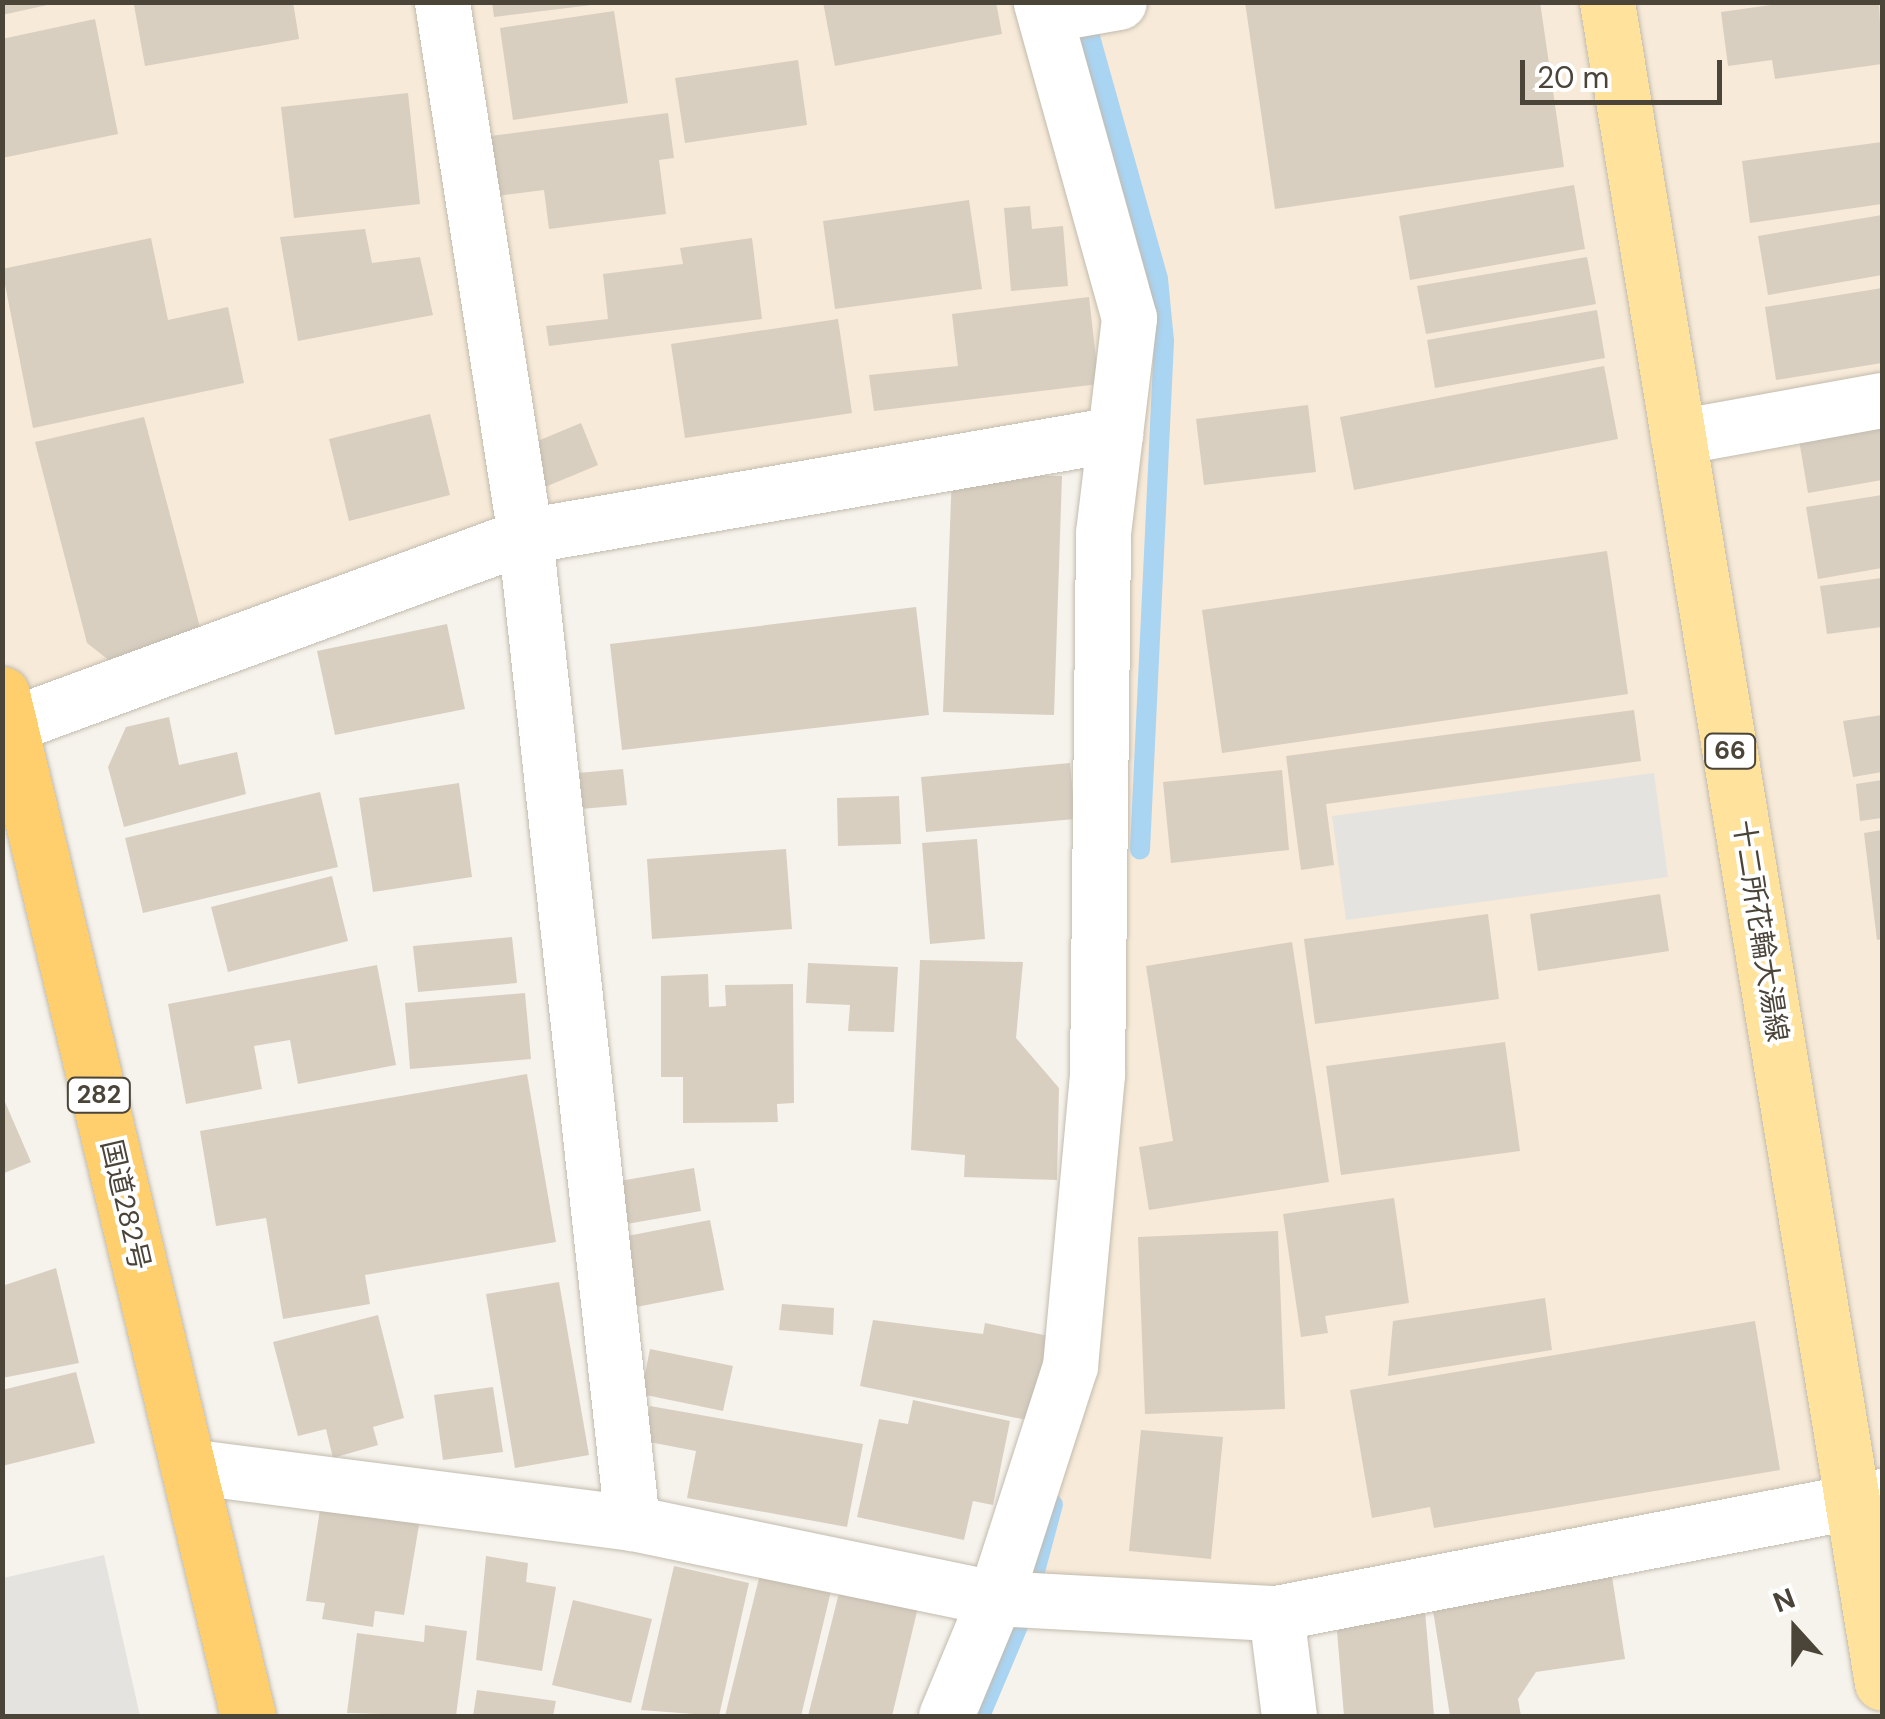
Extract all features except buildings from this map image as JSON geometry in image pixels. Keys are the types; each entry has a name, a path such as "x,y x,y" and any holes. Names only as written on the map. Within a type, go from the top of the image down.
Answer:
{"highway":[{"name":"国道282号","path":"5,715 248,1716"}],"main road":[{"name":"十二所花輪大湯線","path":"1606,2 1678,437 1868,1498 1882,1683"}],"street":[{"path":"442,2 525,536 632,1523"},
{"path":"946,1716 995,1598 1070,1366 1096,1074 1103,533 1129,318 1045,10 1118,2"},
{"path":"1678,437 1882,400"},
{"path":"5,715 525,536 1115,434"},
{"path":"188,1466 632,1523 995,1598 1276,1613 1868,1498"},
{"path":"1276,1613 1289,1716"}],"shaded area":[{"path":"2,3 1882,3 1882,1683 1855,1501 1276,1613 995,1598 1070,1365 1114,435 525,536 10,724 2,694"},
{"path":"1654,773 1668,877 1346,920 1332,816"},
{"path":"104,1555 140,1716 3,1716 3,1578"}],"waterway":[{"path":"1083,12 1158,279 1164,341 1140,849"},
{"path":"1034,1575 1053,1504"},
{"path":"980,1716 1018,1626"}]}
